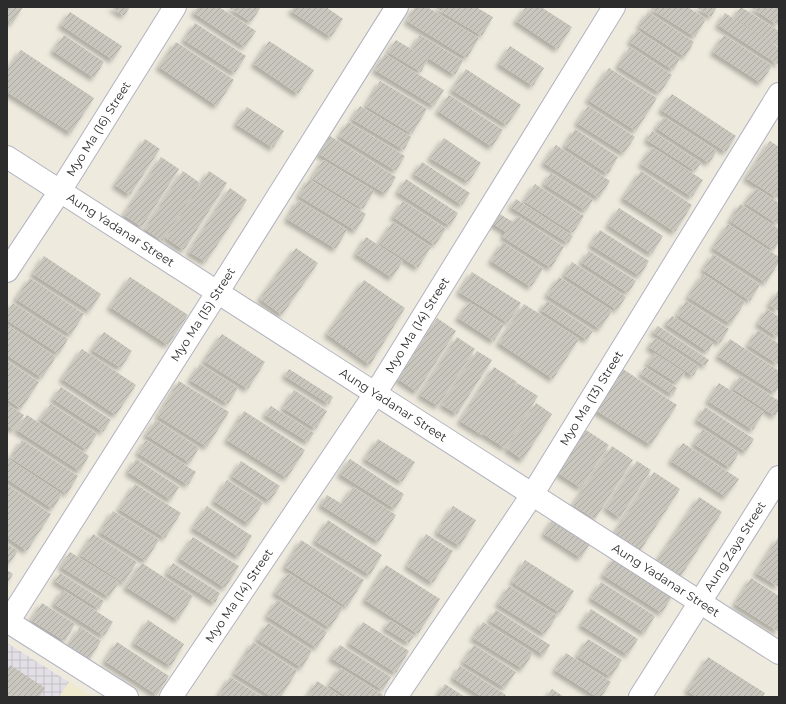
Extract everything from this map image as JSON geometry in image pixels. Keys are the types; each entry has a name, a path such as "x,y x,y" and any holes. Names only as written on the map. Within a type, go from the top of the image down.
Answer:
{"street":[{"name":"Myo Ma (16) Street","path":"7,271 60,191 175,7"},
{"name":"Myo Ma (15) Street","path":"7,621 397,7"},
{"name":"Myo Ma (14) Street","path":"171,697 375,394 614,7"},
{"name":"Myo Ma (13) Street","path":"396,697 532,495 779,94"},
{"name":"Aung Yadanar Street","path":"7,157 779,653"},
{"name":"Aung Zaya Street","path":"640,697 779,477"},
{"path":"7,621 128,697"}],"shaded area":[{"path":"7,643 69,682 59,697 7,697"},
{"path":"69,682 92,697 59,697"}],"building":[{"path":"7,7 23,7 12,24 7,20"},
{"path":"111,7 130,7 124,16"},
{"path":"198,7 219,7 256,31 245,47 194,13"},
{"path":"228,7 261,7 251,22"},
{"path":"294,7 326,7 343,19 331,37 291,11"},
{"path":"415,7 427,7 479,38 467,58 407,21"},
{"path":"434,7 476,7 493,17 482,36"},
{"path":"526,7 541,7 572,27 558,49 516,21"},
{"path":"653,7 688,7 706,19 695,37 651,9"},
{"path":"696,7 717,7 711,17"},
{"path":"741,7 779,31 779,47 734,17"},
{"path":"779,7 779,26 752,8"},
{"path":"70,12 122,46 113,60 61,25"},
{"path":"648,12 694,42 685,57 639,27"},
{"path":"725,13 779,48 779,65 718,25"},
{"path":"195,23 246,56 235,73 184,40"},
{"path":"637,30 680,59 673,70 630,42"},
{"path":"64,35 104,62 94,78 53,51"},
{"path":"420,35 463,61 455,75 412,48"},
{"path":"724,35 772,66 761,83 713,52"},
{"path":"396,40 428,59 421,72 388,52"},
{"path":"269,41 314,70 298,94 254,64"},
{"path":"176,42 234,80 217,106 159,67"},
{"path":"510,46 544,68 533,86 499,64"},
{"path":"630,47 672,75 660,93 618,66"},
{"path":"21,50 94,98 71,133 7,92 7,71"},
{"path":"385,54 444,90 434,106 375,70"},
{"path":"609,68 657,98 636,131 588,100"},
{"path":"466,69 521,105 507,125 452,90"},
{"path":"380,81 427,109 412,134 366,106"},
{"path":"672,94 736,136 726,152 661,110"},
{"path":"449,95 503,130 492,147 438,111"},
{"path":"360,106 411,137 404,150 352,119"},
{"path":"588,106 635,137 624,153 577,123"},
{"path":"247,107 284,131 273,148 236,124"},
{"path":"664,117 717,151 709,163 656,128"},
{"path":"348,122 405,156 396,171 339,136"},
{"path":"575,129 618,157 608,174 565,146"},
{"path":"652,131 701,163 695,171 647,140"},
{"path":"330,136 396,177 386,194 319,154"},
{"path":"444,138 481,163 469,182 430,158"},
{"path":"145,139 160,149 130,195 115,185"},
{"path":"770,141 779,147 779,199 746,178"},
{"path":"556,145 610,181 599,198 544,163"},
{"path":"652,147 703,180 692,197 641,164"},
{"path":"161,157 179,169 142,227 124,215"},
{"path":"323,160 374,191 363,209 312,178"},
{"path":"422,162 470,193 462,205 414,174"},
{"path":"183,171 200,183 162,241 145,229"},
{"path":"209,171 227,183 184,250 166,238"},
{"path":"641,171 692,205 675,232 623,198"},
{"path":"551,173 593,200 586,211 544,184"},
{"path":"309,179 366,214 356,231 299,196"},
{"path":"406,179 458,213 450,226 398,192"},
{"path":"535,184 584,216 573,233 524,201"},
{"path":"230,188 247,200 206,262 189,252"},
{"path":"756,188 779,203 779,225 745,203"},
{"path":"516,199 573,236 568,243 511,207"},
{"path":"298,200 347,230 336,249 287,219"},
{"path":"403,201 446,229 435,245 393,217"},
{"path":"740,204 779,229 779,241 774,250 730,221"},
{"path":"619,208 663,236 652,254 608,225"},
{"path":"498,213 513,222 517,216 564,247 551,268 503,237 506,232 492,223"},
{"path":"393,222 431,247 418,268 379,243"},
{"path":"728,224 779,257 779,262 766,283 713,248"},
{"path":"600,230 649,261 640,276 591,245"},
{"path":"366,237 403,261 392,278 356,254"},
{"path":"503,242 543,269 531,287 491,261"},
{"path":"296,248 318,263 282,315 260,299"},
{"path":"589,251 636,281 628,293 581,262"},
{"path":"713,254 760,285 750,301 703,270"},
{"path":"44,256 101,294 90,311 33,274"},
{"path":"572,262 626,297 617,310 564,275"},
{"path":"472,272 521,303 508,323 459,292"},
{"path":"703,274 745,302 731,324 688,297"},
{"path":"130,277 188,315 168,345 110,307"},
{"path":"559,277 612,311 600,329 547,295"},
{"path":"30,278 84,314 71,335 16,299"},
{"path":"364,280 405,308 370,365 327,334"},
{"path":"779,289 779,311 769,305"},
{"path":"547,301 593,331 587,340 541,310"},
{"path":"686,301 729,329 720,343 677,315"},
{"path":"469,302 504,325 494,341 458,318"},
{"path":"13,303 68,339 59,354 7,320 7,312"},
{"path":"524,304 579,339 553,379 499,343"},
{"path":"767,309 779,317 779,338 758,324"},
{"path":"672,316 713,343 708,352 666,324"},
{"path":"437,318 456,331 417,392 398,379"},
{"path":"9,326 56,357 42,378 7,355 7,329"},
{"path":"658,326 709,360 705,366 653,332"},
{"path":"758,330 779,344 779,365 748,345"},
{"path":"104,332 132,351 121,368 92,350"},
{"path":"222,334 265,362 248,389 204,361"},
{"path":"457,337 475,349 438,406 420,395"},
{"path":"655,338 699,367 693,376 649,347"},
{"path":"730,339 779,371 779,386 775,393 718,356"},
{"path":"82,349 136,385 116,415 62,379"},
{"path":"477,351 492,360 457,414 442,405"},
{"path":"654,353 685,373 677,383 647,364"},
{"path":"7,361 39,382 21,409 7,399"},
{"path":"200,364 238,388 228,404 190,380"},
{"path":"494,367 517,382 482,435 460,421"},
{"path":"620,367 677,405 651,445 594,409"},
{"path":"645,367 677,388 673,395 641,374"},
{"path":"289,369 333,397 329,404 285,376"},
{"path":"740,376 779,401 779,409 775,416 732,388"},
{"path":"179,381 229,412 207,447 158,416"},
{"path":"517,383 538,396 505,448 483,434"},
{"path":"719,383 764,412 753,430 708,401"},
{"path":"61,387 111,420 103,432 53,399"},
{"path":"294,390 327,411 316,429 283,408"},
{"path":"536,403 552,414 523,460 507,449"},
{"path":"7,404 24,415 14,430 7,426"},
{"path":"51,404 97,434 87,450 40,419"},
{"path":"271,406 314,433 308,442 265,415"},
{"path":"705,407 754,439 746,452 697,420"},
{"path":"244,411 305,450 287,478 227,440"},
{"path":"27,415 89,456 80,471 17,430"},
{"path":"156,420 199,448 190,463 146,435"},
{"path":"703,429 739,453 730,468 694,444"},
{"path":"586,430 609,445 581,488 558,473"},
{"path":"378,439 415,462 402,482 365,459"},
{"path":"22,440 78,476 67,494 11,458"},
{"path":"146,440 196,472 188,485 138,453"},
{"path":"683,443 739,479 726,497 671,461"},
{"path":"612,446 633,460 595,519 573,505"},
{"path":"7,458 62,494 53,509 7,479"},
{"path":"136,459 179,487 171,500 128,472"},
{"path":"350,459 404,494 395,509 340,474"},
{"path":"241,461 280,486 270,501 232,476"},
{"path":"637,461 651,470 620,518 606,508"},
{"path":"654,472 680,489 640,551 614,534"},
{"path":"227,480 263,503 249,524 214,501"},
{"path":"135,484 181,513 165,538 119,509"},
{"path":"7,485 51,514 27,551 7,537"},
{"path":"353,487 396,515 379,542 321,505 327,495 342,504"},
{"path":"699,497 722,512 679,579 655,564"},
{"path":"207,506 252,536 239,557 193,528"},
{"path":"453,506 476,520 460,546 437,532"},
{"path":"113,511 159,540 146,561 100,532"},
{"path":"554,518 591,542 581,558 544,534"},
{"path":"328,520 382,555 370,575 315,541"},
{"path":"93,534 137,562 124,583 80,555"},
{"path":"426,534 453,551 433,583 407,566"},
{"path":"779,536 779,587 756,573"},
{"path":"193,537 239,566 225,588 179,558"},
{"path":"301,540 364,580 347,607 285,567"},
{"path":"7,544 18,551 8,565 7,565"},
{"path":"70,552 119,582 109,597 61,567"},
{"path":"615,557 673,595 662,613 603,575"},
{"path":"525,560 574,591 560,613 512,582"},
{"path":"142,563 193,596 178,620 126,587"},
{"path":"173,563 220,593 215,603 167,573"},
{"path":"386,565 440,599 418,634 365,600"},
{"path":"7,570 13,574 7,584"},
{"path":"60,573 104,601 99,609 55,581"},
{"path":"288,573 343,608 330,628 275,593"},
{"path":"751,578 779,596 779,632 735,604"},
{"path":"601,582 655,616 645,633 591,598"},
{"path":"509,586 557,616 545,634 498,604"},
{"path":"63,590 113,622 104,636 54,604"},
{"path":"277,600 327,632 317,648 267,616"},
{"path":"42,603 75,624 65,641 31,620"},
{"path":"591,609 638,639 628,655 581,625"},
{"path":"496,610 550,645 544,655 489,620"},
{"path":"148,620 184,644 171,666 134,643"},
{"path":"390,620 414,636 409,643 385,628"},
{"path":"363,622 409,651 396,673 349,643"},
{"path":"483,622 533,653 523,669 473,638"},
{"path":"268,623 312,651 302,668 257,639"},
{"path":"80,627 101,641 88,662 67,648"},
{"path":"588,639 622,660 611,677 577,656"},
{"path":"117,642 169,676 157,695 105,661"},
{"path":"253,642 297,671 281,697 272,697 234,673"},
{"path":"340,645 391,677 383,690 331,658"},
{"path":"474,645 516,672 505,688 463,662"},
{"path":"566,653 611,682 601,697 597,697 555,670"},
{"path":"708,657 765,693 762,697 697,697 687,691"},
{"path":"10,665 45,688 39,697 7,697 7,670"},
{"path":"460,666 506,695 504,697 482,697 453,678"},
{"path":"340,668 383,695 382,697 347,697 329,685"},
{"path":"230,677 262,697 222,697 219,695"},
{"path":"317,681 342,697 307,697"},
{"path":"445,684 465,697 437,697"},
{"path":"552,689 564,697 547,697"}]}
